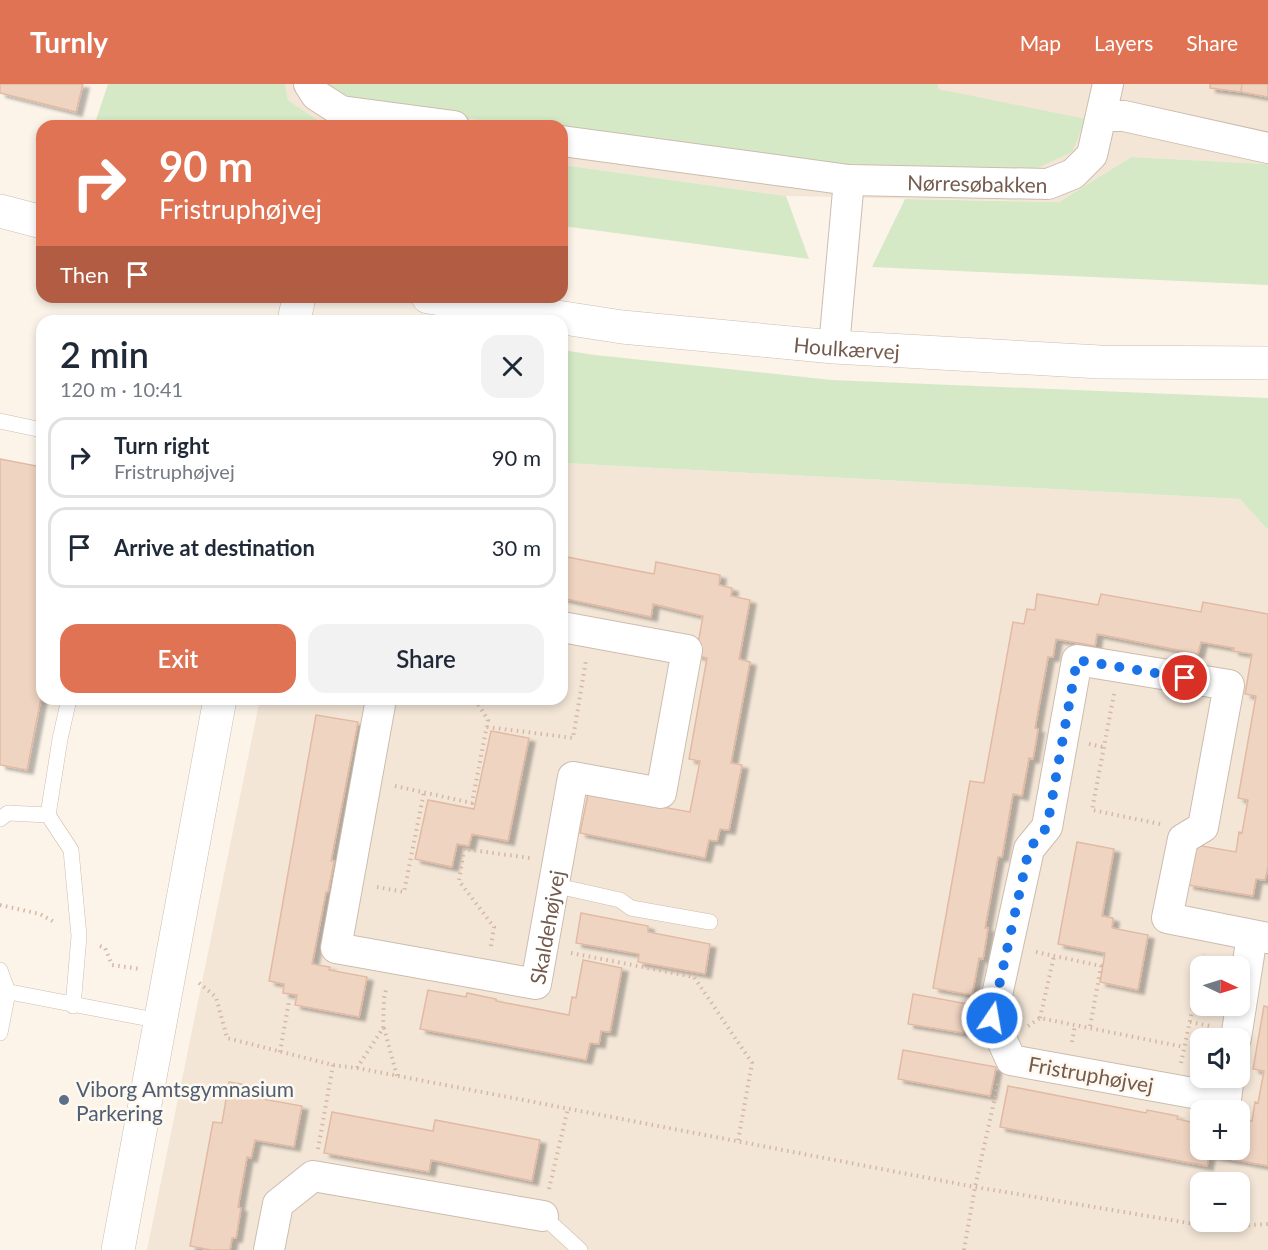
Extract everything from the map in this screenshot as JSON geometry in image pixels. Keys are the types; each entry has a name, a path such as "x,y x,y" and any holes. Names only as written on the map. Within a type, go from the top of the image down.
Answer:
{"street":[{"path":"309,84 316,95 341,111 409,120"},
{"name":"Nørresøbakken","path":"568,142 849,180 1048,184 1073,174 1092,156 1108,84"},
{"path":"1102,116 1124,116 1268,148"},
{"path":"834,347 849,180"},
{"path":"0,211 36,220"},
{"name":"Houlkærvej","path":"467,303 544,315"},
{"name":"Houlkærvej","path":"568,319 622,327 834,347 1100,362 1268,363"},
{"name":"Skaldehøjvej","path":"380,705 336,948 536,984 573,777 661,793 687,650 577,630"},
{"name":"Fristruphøjvej","path":"1228,1088 1226,1100 1006,1050 992,1018 1029,849 1047,827 1077,660 1230,685 1203,827 1182,839 1167,918 1260,937 1238,1028"},
{"path":"118,1250 219,705"},
{"path":"269,1250 278,1204 313,1176 543,1216"}],"lane":[{"path":"0,421 36,429"},
{"path":"68,705 48,815 71,850 79,936 73,1006"},
{"path":"3,813 48,815"},
{"path":"555,874 620,900 631,908 710,922"},
{"path":"0,970 4,991 0,1033"},
{"path":"4,991 160,1022"},
{"path":"543,1216 580,1250"}],"path":[{"path":"488,727 573,738 577,630"},
{"path":"1119,667 1092,810 1196,831"},
{"path":"367,779 471,803 488,727 488,720 479,705"},
{"path":"348,883 404,892 424,792"},
{"path":"486,974 494,927 459,881 464,849 555,874"},
{"path":"1008,945 1101,966 1090,1027"},
{"path":"542,947 694,977 752,1064 738,1141"},
{"path":"964,1250 975,1186 1006,1050 1040,1018 1054,956"},
{"path":"394,958 384,998 383,1028 397,1076"},
{"path":"168,974 195,979 216,997 227,1038 333,1065 975,1186 1212,1227 1268,1224"},
{"path":"280,1052 289,1000"},
{"path":"1175,1090 1191,1016"},
{"path":"1040,1018 1184,1047"},
{"path":"357,1068 383,1028"},
{"path":"313,1176 333,1065"},
{"path":"543,1216 568,1108"}],"shaded area":[{"path":"285,84 1268,84 1268,164 1131,157 1059,202 786,196 568,166 568,120 317,120 288,100"},
{"path":"568,463 1240,499 1268,530 1268,1250 147,1250 259,705 568,705"}],"green space":[{"path":"108,84 285,84 288,100 317,120 96,120"},
{"path":"328,84 938,84 938,89 1086,119 1072,152 1031,171 837,165 568,131 568,120 481,120 361,105"},
{"path":"1131,157 1268,164 1268,285 872,267 905,199 1059,202"},
{"path":"568,166 786,196 809,259 568,227"},
{"path":"568,351 832,380 1268,398 1268,530 1240,499 568,463"}],"building":[{"path":"0,84 83,84 76,112 0,93"},
{"path":"1210,84 1242,84 1241,92 1210,88"},
{"path":"1242,84 1268,84 1268,97 1241,92"},
{"path":"0,459 36,466 36,705 40,705 27,770 0,765"},
{"path":"568,557 654,574 656,562 720,575 719,585 732,588 731,596 750,600 739,659 750,662 731,763 742,765 729,830 720,829 717,841 709,840 705,858 580,833 588,794 690,812 700,761 689,759 707,658 696,655 703,616 653,604 651,617 568,599"},
{"path":"1037,594 1098,605 1101,594 1201,612 1203,602 1268,614 1268,867 1265,880 1256,879 1253,896 1188,885 1196,845 1236,852 1239,832 1242,833 1248,800 1238,798 1256,696 1245,694 1252,654 1201,642 1198,654 1097,634 1095,646 1056,639 1053,657 1048,657 1035,728 1038,729 1033,759 1029,758 1022,796 1013,794 1002,857 998,857 985,928 988,928 983,959 979,958 972,995 933,988 970,781 984,783 1013,622 1024,624 1027,609 1035,610"},
{"path":"316,715 358,722 331,861 334,861 312,964 330,967 329,970 367,977 359,1017 295,1005 297,995 283,993 284,984 269,981"},
{"path":"491,731 529,738 508,841 472,834 469,846 457,844 452,867 415,859 428,800 474,809"},
{"path":"1077,842 1114,849 1102,916 1113,918 1112,928 1148,935 1138,990 1100,982 1105,953 1058,944"},
{"path":"581,913 648,926 648,932 710,944 705,974 638,962 639,954 576,943"},
{"path":"583,960 622,968 610,1032 601,1031 599,1044 590,1043 586,1060 420,1029 428,990 466,997 467,993 569,1015 572,997 576,998"},
{"path":"913,994 968,1004 963,1033 908,1024"},
{"path":"1264,1006 1268,1007 1268,1166 1236,1160 1250,1160 1250,1121 1252,1121 1255,1102 1258,1103 1264,1071 1253,1069"},
{"path":"903,1050 996,1067 990,1096 898,1079"},
{"path":"229,1082 253,1086 251,1097 302,1106 294,1147 255,1140 251,1158 247,1157 238,1207 241,1208 236,1238 232,1238 230,1250 211,1250 190,1246 213,1122 222,1123"},
{"path":"1008,1086 1146,1113 1147,1110 1178,1116 1177,1119 1190,1122 1190,1160 1208,1160 1207,1166 1000,1127"},
{"path":"332,1112 433,1131 435,1120 540,1140 532,1181 431,1160 429,1172 324,1153"}],"place":[{"name":"Viborg Amtsgymnasium Parkering","path":"64,1100"}],"route":[{"path":"992,1018 1029,849 1047,827 1077,660 1185,678"}]}
